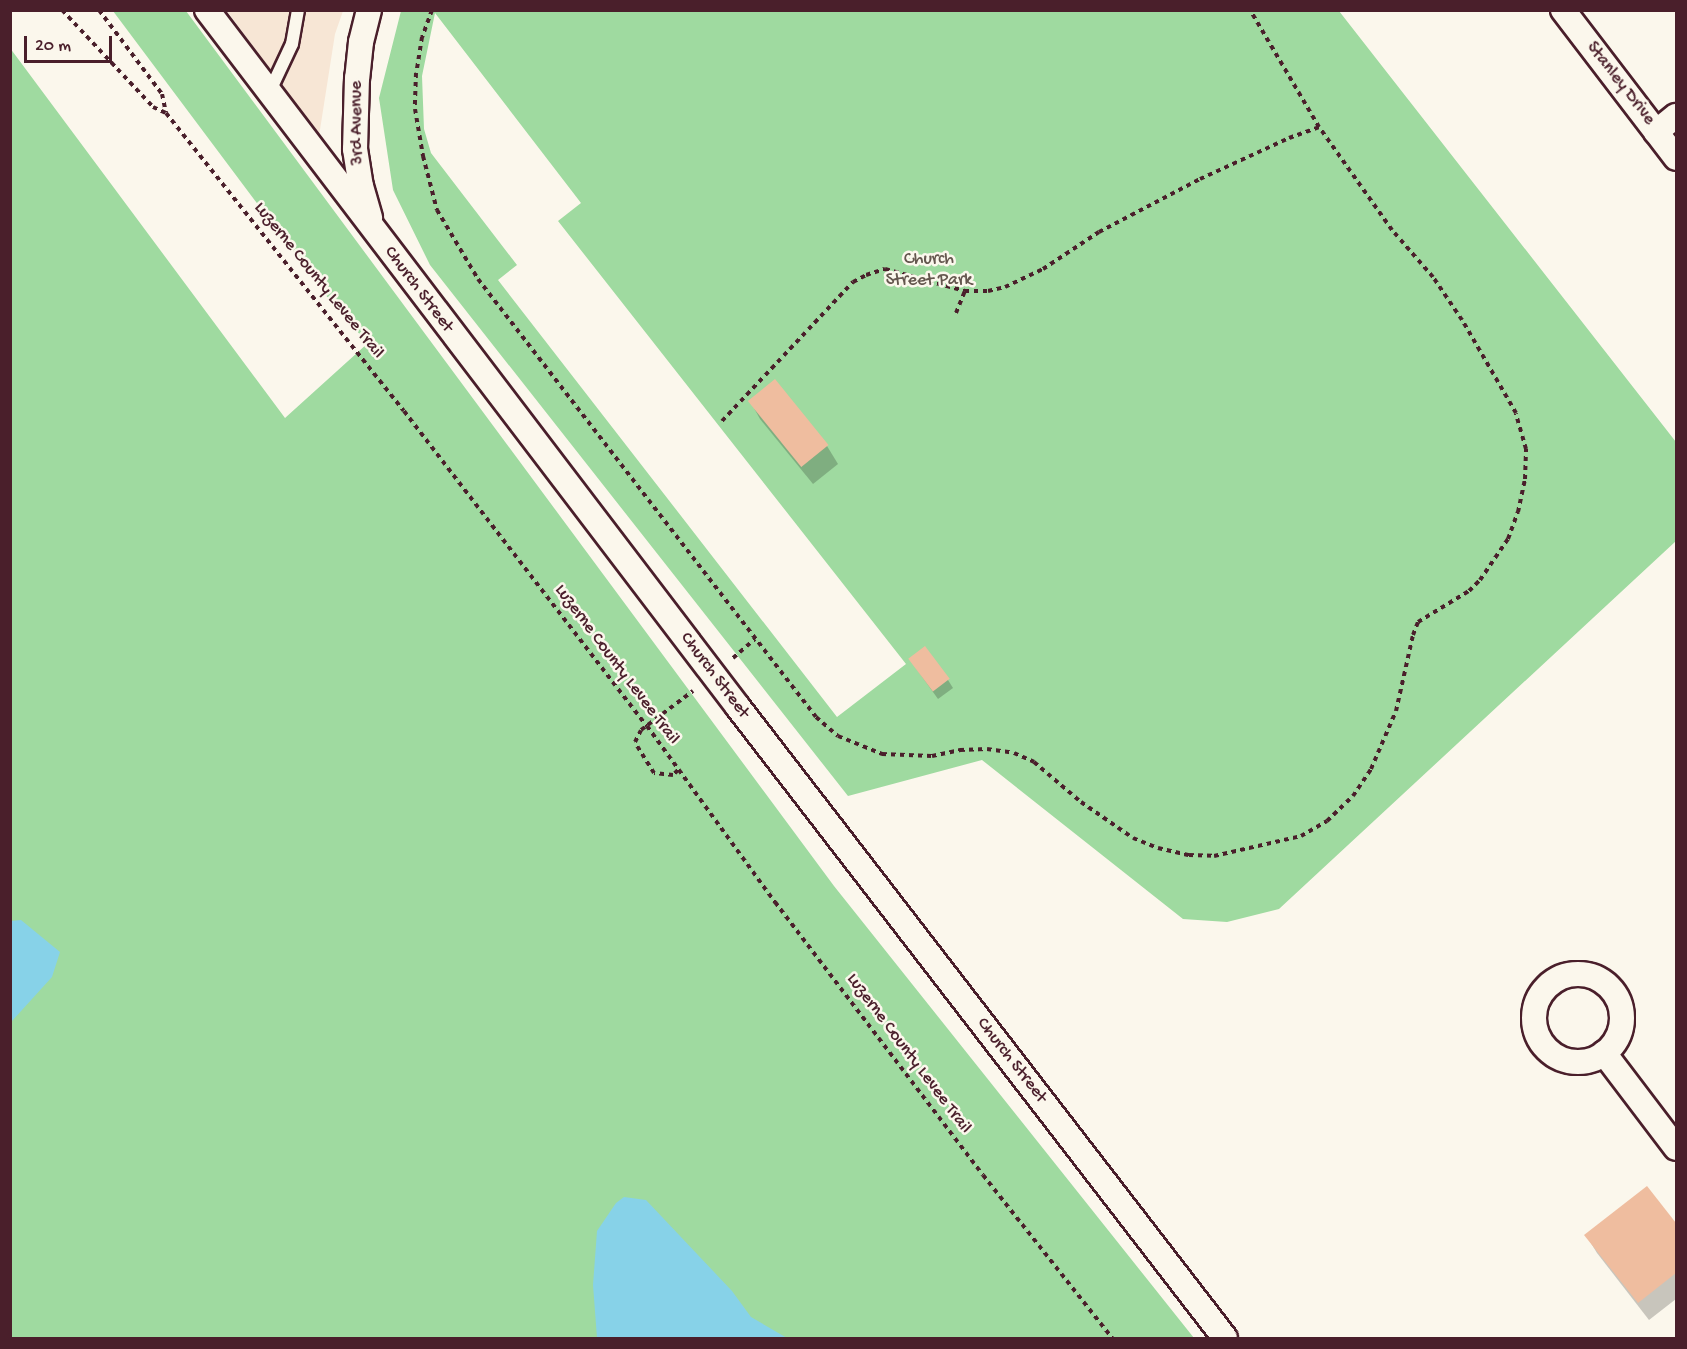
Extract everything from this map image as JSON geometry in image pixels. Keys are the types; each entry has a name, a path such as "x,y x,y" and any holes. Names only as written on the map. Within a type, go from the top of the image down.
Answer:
{"street":[{"name":"Church Street","path":"207,10 375,234 1225,1338"},
{"name":"3rd Avenue","path":"369,10 361,42 357,78 355,149 361,186 375,234"},
{"name":"Stanley Drive","path":"1563,10 1677,158"},
{"path":"1656,132 1677,116"},
{"path":"1604,1053 1677,1148"}],"lane":[{"path":"269,93 292,44 298,10"}],"path":[{"path":"62,10 153,107 166,113"},
{"name":"Luzerne County Levee Trail","path":"99,10 162,94 166,113 404,411 647,726 976,1166 1112,1338"},
{"path":"432,10 422,37 416,73 415,109 423,156 437,210 478,279 816,717 838,736 882,754 932,756 960,750 987,749 1014,753 1034,762 1081,802 1133,838 1158,848 1189,855 1224,854 1301,836 1327,821 1353,796 1371,769 1396,711 1418,622 1469,591 1480,580 1508,539 1518,512 1525,479 1526,449 1516,413 1462,320 1433,277 1392,230 1319,127 1250,10"},
{"path":"722,421 853,282 860,278 885,269 965,291 988,291 1023,280 1099,232 1200,179 1289,138 1319,127"},
{"path":"956,313 965,291"},
{"path":"678,770 673,775 654,773 642,757 635,742 647,726 714,676"}],"shaded area":[{"path":"227,11 343,11 335,34 319,136"}],"green space":[{"path":"113,11 186,11 834,886 1194,1338 11,1338 10,48 285,418 368,343 337,310"},
{"name":"Church Street Park","path":"401,11 1339,11 1676,442 1676,541 1279,909 1227,922 1183,919 982,760 848,796 430,265 393,190 379,98","holes":["435,13 581,203 558,221 906,664 837,717 498,280 517,265 431,153 424,129 422,76"]}],"water":[{"path":"21,920 60,952 52,977 12,1021 11,1073 11,921"},
{"path":"624,1197 646,1200 732,1291 751,1317 787,1338 597,1338 593,1285 597,1231 616,1203"}],"building":[{"path":"775,379 828,445 801,467 748,401"},
{"path":"925,646 950,679 933,691 908,659"},
{"path":"1647,1186 1676,1223 1676,1273 1638,1303 1584,1235"}]}
